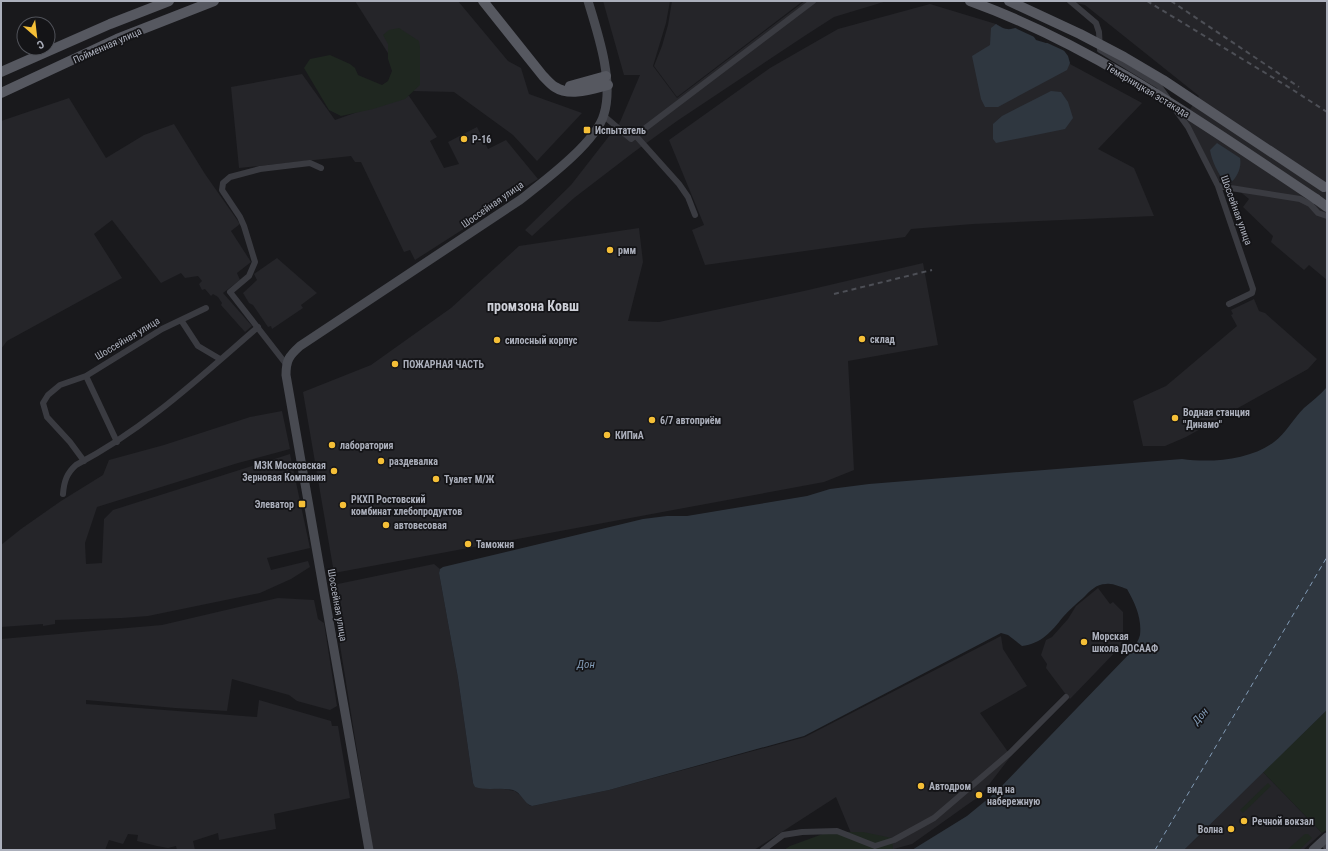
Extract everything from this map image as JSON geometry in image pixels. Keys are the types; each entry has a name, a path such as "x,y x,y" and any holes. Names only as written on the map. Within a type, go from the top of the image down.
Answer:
{"main road":[{"name":"Пойменная улица","path":"1,72 110,24 168,1"},
{"name":"Пойменная улица","path":"1,93 117,39 214,1"},
{"path":"483,1 543,76 555,87 569,92 585,90 607,81"},
{"path":"490,1 546,71 557,81 569,86 607,81"},
{"name":"Шоссейная улица","path":"369,850 286,376 286,364 290,355 300,346 520,200 552,174 594,133 604,116 607,100 607,81 598,36 588,1"},
{"name":"Темерницкая эстакада","path":"970,1 1072,46 1115,69 1327,207"},
{"name":"Темерницкая эстакада","path":"1009,1 1080,34 1124,57 1163,80 1326,188"},
{"path":"1312,850 1325,842"}],"street":[{"path":"634,138 813,1"},
{"name":"Шоссейная улица","path":"1070,1 1096,24 1099,32 1100,50 1158,86 1188,127 1218,186 1253,290 1252,293 1229,304"},
{"path":"604,116 634,138 679,184 688,197 695,215"},
{"path":"286,364 230,292 248,276 255,262 240,217 222,190 223,183 230,177 260,169 310,163 321,168"},
{"path":"1218,186 1300,199 1310,204 1318,213 1327,216"},
{"name":"Шоссейная улица","path":"84,461 70,442 47,417 43,403 48,395 60,385 86,376 162,329 206,308"},
{"path":"181,320 198,346 220,360"},
{"path":"63,494 66,478 71,469 116,442 148,420 258,327"},
{"path":"86,376 116,442"},
{"path":"763,850 783,835 802,832 837,832 875,846 894,840 934,818 1010,753 1066,697"}],"shaded area":[{"path":"355,1 458,1 508,61 521,68 529,94 582,113 537,161 513,135 454,92 412,91"},
{"path":"603,1 670,1 666,23 653,66 677,98 805,1 887,1 834,17 806,35 677,121 634,152 574,198 532,236 525,230 571,185 620,122 640,75 624,75"},
{"path":"672,1 803,1 677,97 654,66 668,25"},
{"path":"1066,1 1327,1 1327,280 1309,265 1304,270 1271,242 1273,236 1243,207 1249,199 1232,185 1217,180 1184,118 1199,96 1085,5"},
{"path":"930,4 996,24 1142,103 1098,149 1134,168 1154,216 973,224 911,229 905,237 705,265 692,230 704,225 669,140 770,68 838,29"},
{"path":"399,28 419,41 420,85 405,99 373,109 341,116 329,110 304,68 310,59 330,55 350,64 355,68 358,75 382,85 388,81 392,71 388,59 388,44 383,35 389,30"},
{"path":"302,74 335,120 405,95 409,96 437,137 430,141 444,168 459,164 448,142 477,127 488,149 506,140 538,179 415,260 410,250 404,252 361,162 355,162 351,156 239,168 231,87"},
{"path":"69,98 106,158 144,135 174,124 205,174 240,224 231,231 251,262 237,273 240,280 223,293 252,326 245,332 221,305 222,303 218,297 213,294 211,296 205,289 202,290 199,284 202,281 198,276 185,278 181,273 161,283 112,220 94,234 122,278 7,341 1,349 1,121"},
{"name":"РКХП Ростовский комбинат хлебопродуктов","path":"639,228 643,262 628,321 659,322 804,291 923,263 938,345 848,361 854,470 824,482 334,573 303,392 371,365 451,308 519,246"},
{"path":"277,258 317,293 301,305 303,308 272,329 271,326 268,327 243,293 257,280 254,274"},
{"path":"1254,299 1259,311 1265,313 1317,359 1308,369 1186,437 1165,446 1143,446 1133,401 1166,386 1237,326 1231,315 1233,314 1231,310"},
{"path":"282,411 290,449 238,463 97,507 85,543 86,564 102,563 104,519 113,510 290,454 310,548 267,558 271,570 308,561 310,567 291,579 260,593 148,616 55,620 55,624 43,626 43,624 1,627 1,545 61,501 103,475 109,460 164,445 250,417"},
{"path":"434,564 440,569 439,573 458,678 473,783 515,791 529,805 532,806 609,790 805,737 1001,636 1003,649 1027,686 980,713 1011,756 981,795 912,844 890,850 858,850 836,797 754,850 373,850 334,608 333,585"},
{"name":"Морская школа ДОСААФ","path":"1098,588 1110,604 1113,602 1123,612 1123,644 1070,699 1046,668 1047,664 1041,655 1046,640 1052,637 1068,619 1076,606"},
{"path":"278,598 314,600 318,619 324,623 337,706 330,710 297,701 289,695 232,679 227,711 86,700 86,704 257,717 259,700 331,721 332,726 338,726 350,798 274,814 276,829 219,840 218,833 193,841 195,850 177,850 176,846 168,848 157,846 137,841 138,835 128,834 123,844 109,840 105,850 1,849 1,639 162,625"},
{"path":"1327,710 1327,830 1322,833 1263,772"},
{"path":"1263,772 1322,833 1303,850 1184,850"},
{"path":"1268,783 1271,786 1243,813 1240,810"},
{"path":"828,832 863,832 892,838 893,849 784,850 790,846"},
{"path":"1305,834 1308,834 1312,838 1299,850 1287,850"}],"water":[{"path":"996,24 1008,29 1022,26 1030,31 1036,40 1046,43 1055,43 1062,48 1068,56 1070,63 1067,70 998,107 985,107 981,99 972,56 990,45 991,28"},
{"path":"1051,91 1061,92 1068,102 1073,118 1065,129 996,143 993,139 993,124 1002,116"},
{"path":"1217,143 1240,158 1238,172 1230,183 1225,183 1212,159 1210,150"},
{"name":"Дон","path":"1327,387 1327,710 1184,850 912,850 967,816 995,793 1133,650 1140,635 1140,623 1137,611 1127,589 1111,584 1102,584 1093,588 1046,636 1035,643 1022,646 1008,635 1001,633 804,736 609,790 532,806 529,805 516,791 480,788 475,787 473,783 458,678 439,573 440,569 443,567 643,519 667,516 687,516 807,496 830,489 869,484 1182,459 1205,461 1230,459 1254,453 1274,442 1304,408"}],"pier":[{"path":"1021,24 1031,29 1037,38 1047,41 1055,41 1064,47 1069,53 1013,27"}],"ferry route":[{"path":"1155,850 1327,557"}],"railway":[{"path":"1147,1 1327,112"},
{"path":"1171,1 1299,87"},
{"path":"834,294 932,270"}],"place":[{"name":"Испытатель","path":"587,130"},
{"name":"Р-16","path":"464,139"},
{"name":"рмм","path":"610,250"},
{"name":"склад","path":"862,339"},
{"name":"силосный корпус","path":"497,340"},
{"name":"ПОЖАРНАЯ ЧАСТЬ","path":"395,364"},
{"name":"Водная станция \"Динамо\"","path":"1175,418"},
{"name":"6/7 автоприём","path":"652,420"},
{"name":"КИПиА","path":"607,435"},
{"name":"лаборатория","path":"332,445"},
{"name":"раздевалка","path":"381,461"},
{"name":"МЗК Московская Зерновая Компания","path":"334,471"},
{"name":"Туалет М/Ж","path":"436,479"},
{"name":"Элеватор","path":"302,504"},
{"name":"РКХП Ростовский комбинат хлебопродуктов","path":"343,505"},
{"name":"автовесовая","path":"386,525"},
{"name":"Таможня","path":"468,544"},
{"name":"Морская школа ДОСААФ","path":"1084,642"},
{"name":"Автодром","path":"921,786"},
{"name":"вид на набережную","path":"979,795"},
{"name":"Речной вокзал","path":"1244,821"},
{"name":"Волна","path":"1231,829"}],"district":[{"name":"промзона Ковш","path":"533,306"}]}
